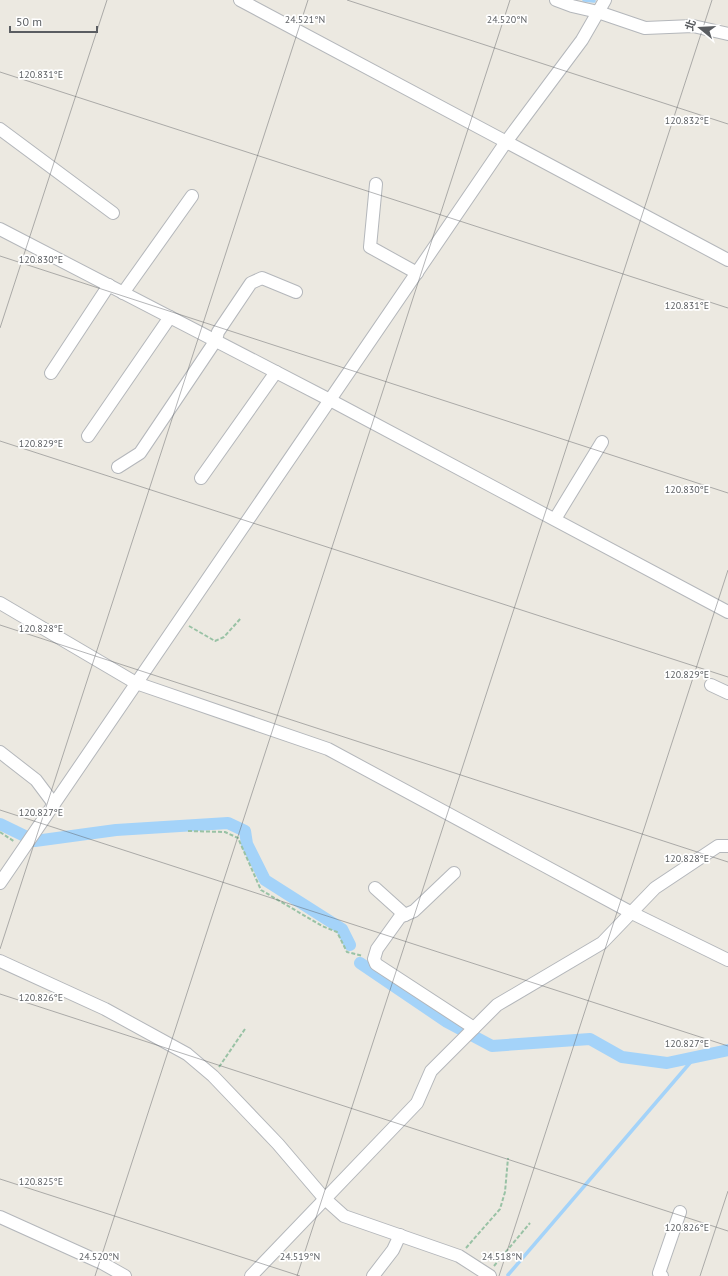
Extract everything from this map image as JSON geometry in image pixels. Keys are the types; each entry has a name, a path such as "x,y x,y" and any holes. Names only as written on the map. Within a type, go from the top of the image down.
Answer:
{"street":[{"path":"240,0 728,260"},
{"path":"556,0 645,28 693,26 728,34"},
{"path":"0,883 506,142 582,40 605,0"},
{"path":"0,129 113,213"},
{"path":"376,184 370,247 417,273"},
{"path":"123,292 192,196"},
{"path":"0,228 330,400 728,612"},
{"path":"118,467 140,453 216,340 218,332 251,283 262,278 296,292"},
{"path":"51,373 109,285"},
{"path":"88,436 170,317"},
{"path":"201,478 276,372"},
{"path":"555,519 602,442"},
{"path":"0,603 136,683 328,749 632,913 728,960"},
{"path":"712,685 728,693"},
{"path":"0,752 36,780 54,804"},
{"path":"251,1276 324,1198 417,1103 431,1071 497,1005 602,943 655,888 718,846 728,846"},
{"path":"454,873 414,911 400,917 377,949 374,959 376,964 474,1028"},
{"path":"375,888 405,914"},
{"path":"0,960 112,1013 187,1054 213,1076 278,1144 324,1198 344,1216 458,1256 488,1275"},
{"path":"662,1276 660,1273 680,1212"},
{"path":"0,1217 102,1263 125,1276"},
{"path":"373,1276 393,1250 400,1235"}],"path":[{"path":"179,621 215,641 224,637 241,618"},
{"path":"188,831 225,832 238,838 261,890 322,926 337,932 347,952 374,959"},
{"path":"0,832 24,849"},
{"path":"213,1076 245,1029"},
{"path":"458,1256 500,1209 505,1192 508,1158"},
{"path":"488,1275 530,1223"}],"waterway":[{"path":"584,0 594,1"},
{"path":"0,824 35,841 116,830 228,823 245,831 247,844 265,880 342,929 350,945"},
{"path":"360,963 447,1022 492,1046 590,1039 622,1057 667,1063 728,1050"},
{"path":"508,1275 695,1057"}]}
